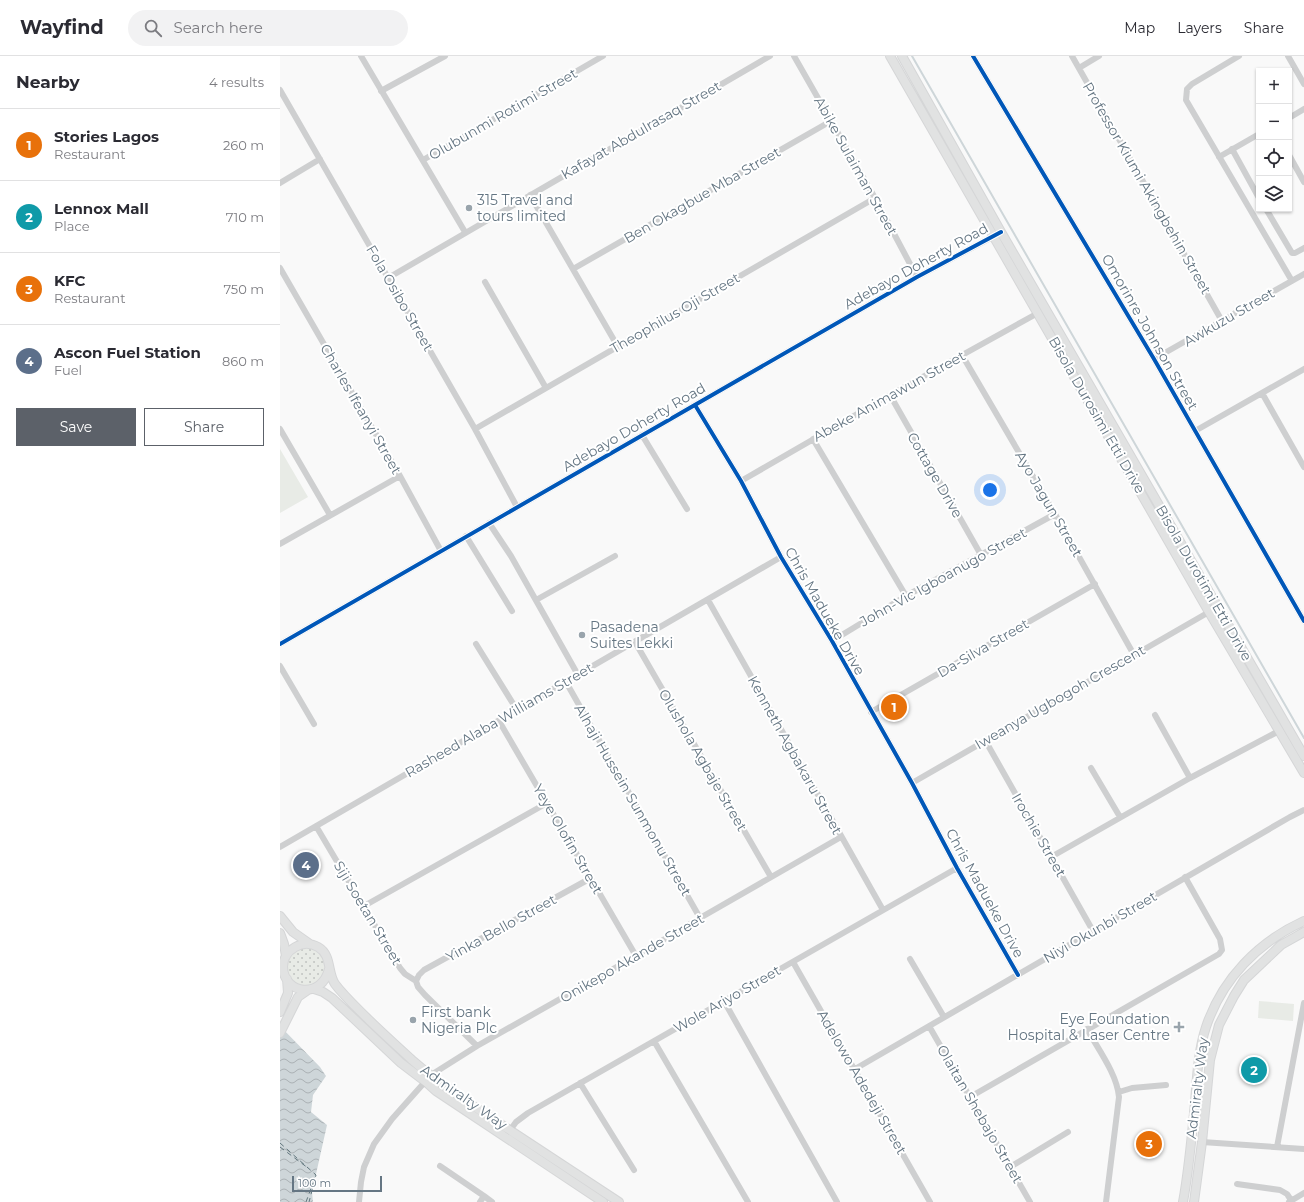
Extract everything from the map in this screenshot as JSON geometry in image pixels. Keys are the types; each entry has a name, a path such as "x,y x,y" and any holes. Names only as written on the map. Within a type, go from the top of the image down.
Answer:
{"main road":[{"name":"Bisola Durosimi Etti Drive","path":"890,56 997,234 1038,313 1209,612 1304,774"},
{"name":"Bisola Durotimi Etti Drive","path":"902,56 997,234 1304,756"},
{"path":"280,916 293,932 311,944 317,946 327,956 329,962 329,969 324,981 298,997 280,1012"},
{"name":"Admiralty Way","path":"1184,1202 1199,1057 1211,1013 1227,985 1253,954 1274,937 1304,921"},
{"name":"Admiralty Way","path":"1194,1202 1202,1142 1210,1060 1214,1041 1225,1012 1244,980 1281,945 1304,932"},
{"path":"280,933 286,956"},
{"path":"280,1033 289,1004 287,980 283,968 286,956 290,950 296,946 311,944"},
{"name":"Admiralty Way","path":"329,969 334,982 348,999 413,1060 428,1078 436,1091 602,1202"},
{"path":"287,980 296,988 311,989"},
{"name":"Admiralty Way","path":"311,989 323,992 332,998 401,1063 450,1090 620,1202"}],"street":[{"path":"361,56 465,232"},
{"path":"382,91 445,56"},
{"name":"Olubunmi Rotimi Street","path":"422,160 604,56"},
{"name":"Kafayat Abdulrasaq Street","path":"388,278 530,194 770,56"},
{"name":"Abike Sulaiman Street","path":"794,56 875,198 917,277"},
{"name":"Omorinre Johnson Street","path":"973,56 1154,359 1304,621"},
{"name":"Professor Kiumi Akingbehin Street","path":"1072,56 1222,321"},
{"path":"1079,68 1099,56"},
{"path":"1239,56 1192,84 1187,89 1186,100 1292,281"},
{"path":"1288,56 1304,84"},
{"name":"Fola Osibo Street","path":"280,90 476,429 518,507"},
{"path":"1292,116 1304,109"},
{"name":"Ben Okagbue Mba Street","path":"573,269 831,121"},
{"path":"1219,157 1256,136"},
{"path":"1232,149 1256,193"},
{"path":"280,183 320,159"},
{"path":"1292,160 1304,182"},
{"path":"530,194 618,347"},
{"name":"Theophilus Oji Street","path":"476,429 875,198"},
{"path":"1268,212 1292,253 1304,248"},
{"name":"Adebayo Doherty Road","path":"280,644 917,277 997,234"},
{"name":"Charles Ifeanyi Street","path":"280,268 400,476 441,551"},
{"name":"Awkuzu Street","path":"1154,359 1304,274"},
{"path":"485,282 546,388"},
{"name":"Abeke Animawun Street","path":"741,482 890,395 1038,313"},
{"name":"Ayo Jagun Street","path":"962,355 1055,514 1134,655"},
{"path":"1194,431 1304,369"},
{"path":"1262,393 1304,467"},
{"name":"Cottage Drive","path":"890,395 980,555"},
{"name":"Chris Madueke Drive","path":"695,405 741,482 781,557 832,641 912,783 957,868 1018,975"},
{"path":"280,429 330,515"},
{"path":"642,435 687,509"},
{"path":"814,439 906,596"},
{"path":"280,544 400,476"},
{"name":"John-Vic Igboanugo Street","path":"832,641 906,596 1055,514"},
{"path":"489,523 536,600 578,675"},
{"path":"466,536 512,611"},
{"path":"536,600 615,556"},
{"name":"Rasheed Alaba Williams Street","path":"280,847 781,557"},
{"name":"Da-Silva Street","path":"871,712 1095,584"},
{"name":"Kenneth Agbakaru Street","path":"708,600 883,910"},
{"name":"Iweanya Ugbogoh Crescent","path":"912,783 1209,612"},
{"name":"Olushola Agbaje Street","path":"635,642 771,877"},
{"path":"476,644 518,710"},
{"path":"280,666 314,724"},
{"name":"Alhaji Hussein Sunmonu Street","path":"566,682 700,918"},
{"path":"1155,715 1190,778"},
{"name":"Yeye Olofin Street","path":"499,721 636,956"},
{"path":"1052,857 1190,778 1279,731"},
{"name":"Irochie Street","path":"985,740 1093,931"},
{"path":"1091,768 1120,817"},
{"path":"364,906 547,803"},
{"name":"Niyi Okunbi Street","path":"854,1069 1185,877 1304,810"},
{"name":"Siji Soetan Street","path":"316,826 400,968 405,974 416,981 418,987 425,995 477,1046"},
{"name":"Onikepo Akande Street","path":"358,1202 360,1182 364,1167 374,1144 392,1119 428,1078 477,1046 841,837"},
{"name":"Wole Ariyo Street","path":"506,1138 510,1129 516,1122 528,1113 957,868"},
{"path":"970,1097 1219,954 1222,950 1220,939 1185,877"},
{"name":"Yinka Bello Street","path":"416,981 424,970 591,878"},
{"path":"910,959 944,1017"},
{"name":"Adelowo Adedeji Street","path":"793,962 930,1202"},
{"path":"724,1001 837,1202"},
{"path":"1277,1147 1304,1003"},
{"name":"Olaitan Shebajo Street","path":"929,1026 1030,1202"},
{"path":"1087,1029 1114,1077 1119,1092 1106,1202"},
{"path":"654,1041 748,1202"},
{"path":"580,1083 634,1170"},
{"path":"1119,1092 1132,1088 1166,1085"},
{"path":"1010,1167 1068,1132"},
{"path":"1202,1142 1304,1149"},
{"path":"440,1166 482,1199 492,1202"},
{"path":"1237,1184 1280,1190 1287,1194 1290,1201 1304,1193"}],"shaded area":[{"path":"280,449 308,497 280,513"},
{"path":"302,948 310,948 317,951 322,956 325,967 322,978 317,983 310,986 302,986 295,983 290,978 287,971 287,963 290,956 295,951"},
{"path":"1259,1001 1294,1004 1293,1021 1258,1018"}],"water":[{"path":"280,1026 320,1067 326,1076 313,1095 311,1112 327,1125 312,1192 313,1202 280,1202"}],"waterway":[{"path":"912,56 1304,738"}],"ferry route":[{"path":"280,1143 316,1175 309,1202"},
{"path":"280,1147 308,1168"},
{"path":"306,1202 313,1183"}],"cycle path":[{"path":"973,56 1154,359 1304,621"},
{"path":"280,644 917,277 1001,232"},
{"path":"695,405 741,481 781,557 832,641 912,783 957,868 1018,975"}],"place":[{"name":"315 Travel and tours limited","path":"469,208"},
{"name":"Pasadena Suites Lekki","path":"582,635"},
{"name":"Stories Lagos","path":"894,707"},
{"name":"Ascon Fuel Station","path":"306,865"},
{"name":"First bank Nigeria Plc","path":"413,1020"},
{"name":"Eye Foundation Hospital & Laser Centre","path":"1179,1027"},
{"name":"Lennox Mall","path":"1254,1070"},
{"name":"KFC","path":"1149,1144"}]}
